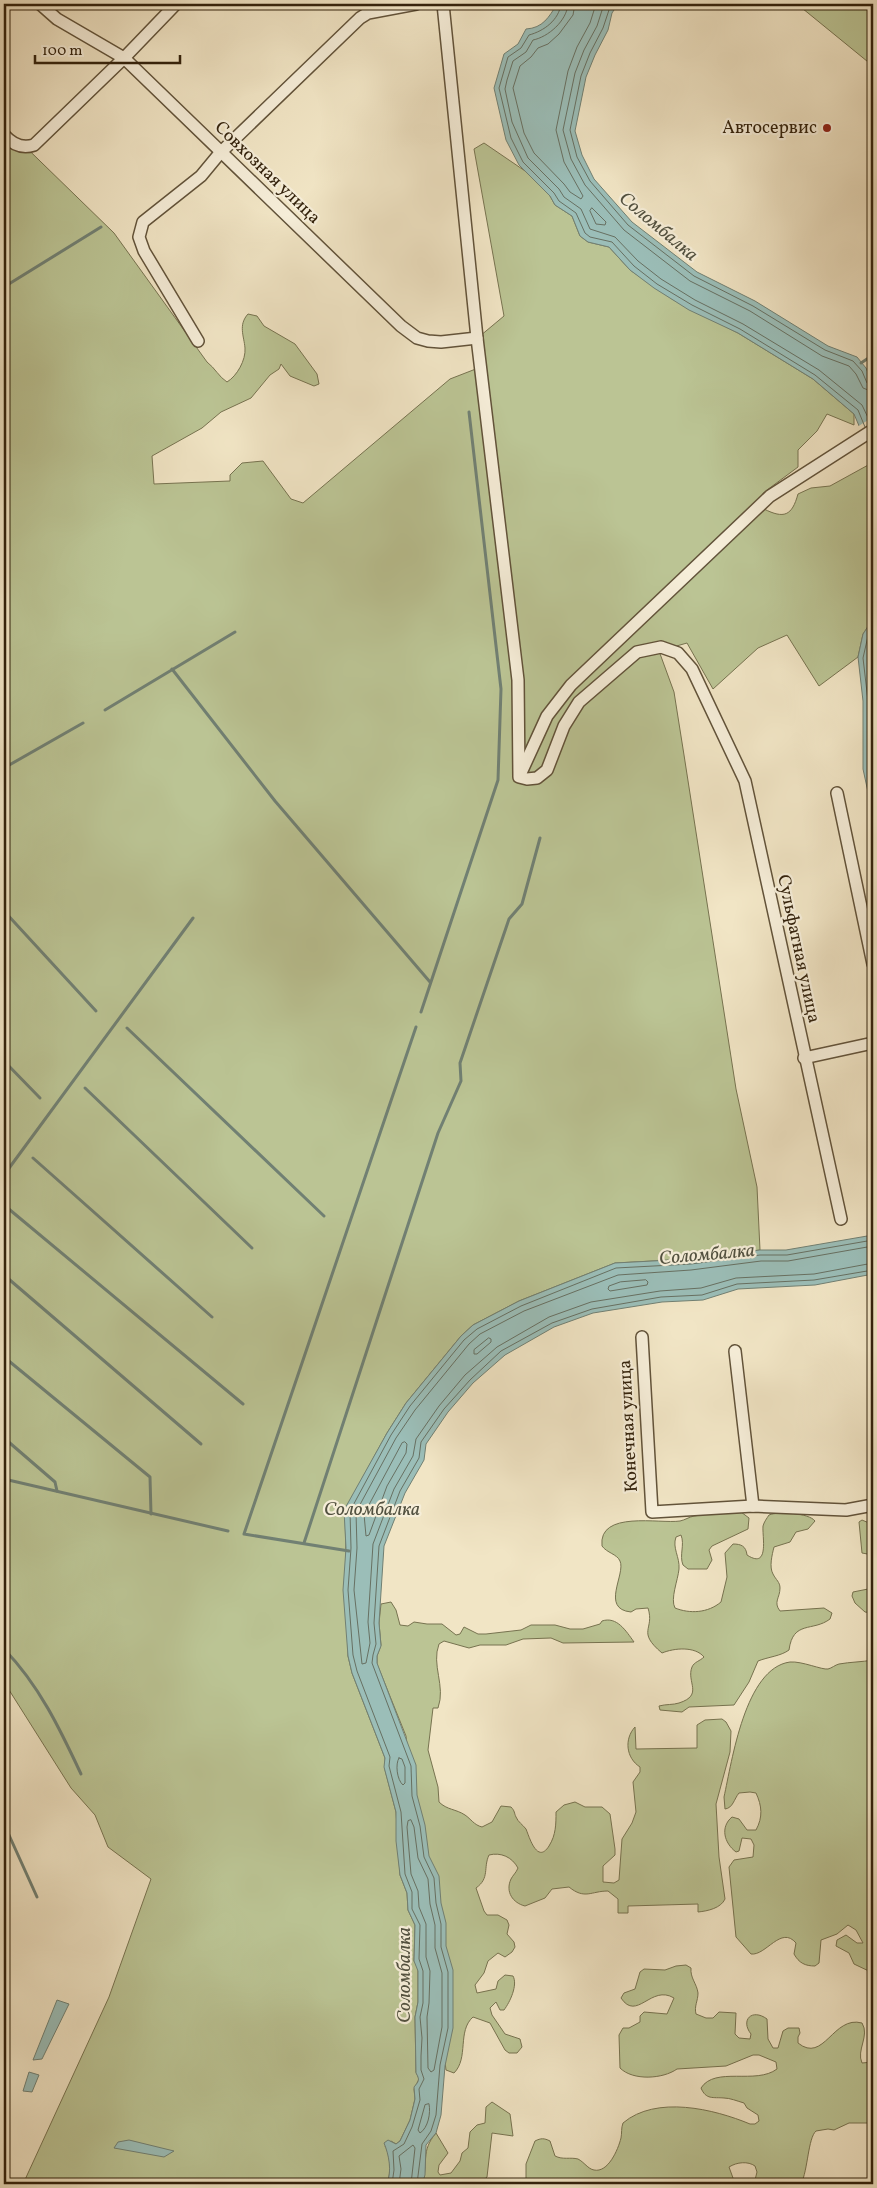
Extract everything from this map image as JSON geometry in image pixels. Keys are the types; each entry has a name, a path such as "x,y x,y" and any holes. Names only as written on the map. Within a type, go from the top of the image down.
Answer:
{"street":[{"name":"Совхозная улица","path":"40,4 57,19 124,58 220,153 401,326 416,338 441,342 476,338"},
{"path":"4,135 10,141 20,146 28,147 34,145 124,58 176,4"},
{"path":"198,341 144,250 139,237 143,222 201,176 220,153 360,18 368,13 416,4"},
{"path":"443,4 476,338 518,680 520,777"},
{"path":"520,777 547,716 570,685 770,496 873,430"},
{"name":"Сульфатная улица","path":"520,777 527,779 537,778 547,770 564,726 579,702 637,652 661,647 678,653 692,669 744,781 841,1219"},
{"path":"837,793 873,964"},
{"path":"804,1058 873,1043"},
{"name":"Конечная улица","path":"642,1337 652,1512 753,1506"},
{"path":"735,1351 753,1506 846,1510 873,1505"}],"green space":[{"path":"797,4 873,4 873,66"},
{"path":"4,126 114,233 207,362 224,380 227,382 231,379 242,362 245,348 242,326 248,314 257,316 264,326 295,344 317,374 319,384 314,386 290,376 281,364 279,369 270,375 251,398 221,412 202,428 152,456 154,484 230,481 230,475 242,463 263,461 291,499 303,503 450,379 486,365 480,336 504,316 474,149 484,143 528,173 550,196 555,205 572,216 580,236 588,242 609,247 630,270 672,299 738,333 813,379 854,414 854,425 827,414 817,431 798,450 798,467 763,493 764,509 777,514 786,514 793,507 798,494 811,488 830,486 870,464 871,478 873,479 873,619 863,634 858,657 819,686 787,635 758,648 713,689 687,643 659,651 674,692 736,1089 757,1187 760,1250 690,1259 615,1263 519,1301 473,1325 461,1336 406,1403 387,1433 345,1510 348,1656 352,1673 385,1758 385,1770 396,1812 400,1875 407,1893 408,1910 415,1925 414,1961 418,1967 418,2002 415,2017 416,2072 419,2079 414,2089 415,2099 410,2120 400,2141 396,2144 391,2141 385,2146 390,2164 387,2184 23,2184 109,1997 151,1879 108,1847 95,1815 71,1788 4,1682"},
{"path":"741,1512 749,1518 748,1529 712,1546 709,1550 712,1560 707,1569 688,1569 683,1565 681,1535 676,1537 675,1545 679,1569 674,1595 675,1608 693,1612 705,1610 721,1602 727,1577 725,1553 733,1544 738,1544 743,1546 747,1555 759,1558 762,1555 764,1544 763,1526 769,1515 780,1513 807,1516 815,1521 808,1529 796,1532 790,1542 774,1547 771,1568 780,1586 777,1602 778,1608 780,1611 824,1608 832,1613 830,1619 824,1623 799,1630 791,1641 789,1650 786,1652 758,1661 749,1682 734,1705 689,1707 682,1712 660,1710 659,1706 679,1703 691,1696 693,1692 692,1667 704,1657 695,1651 684,1649 662,1653 654,1646 648,1635 650,1615 648,1608 636,1609 631,1612 617,1605 615,1598 621,1567 620,1561 602,1546 603,1535 610,1527 632,1521 680,1521 692,1516"},
{"path":"862,1520 869,1523 873,1531 873,1555 862,1553 859,1522"},
{"path":"873,1588 873,1613 865,1612 855,1603 852,1596 853,1592"},
{"path":"391,1602 396,1610 400,1625 408,1626 414,1622 442,1624 456,1635 460,1634 464,1627 478,1634 486,1634 521,1630 531,1625 555,1625 570,1629 583,1629 607,1620 621,1625 628,1633 634,1642 563,1643 551,1638 523,1639 506,1645 480,1645 469,1648 444,1641 439,1644 437,1652 440,1700 438,1708 433,1708 428,1750 438,1787 439,1802 445,1807 465,1815 482,1827 492,1822 501,1806 511,1807 515,1816 526,1829 534,1847 537,1851 541,1852 545,1851 553,1838 556,1812 564,1805 575,1802 585,1807 602,1807 610,1814 615,1849 615,1855 603,1866 603,1882 614,1883 619,1880 622,1839 632,1823 636,1812 633,1782 640,1772 640,1767 632,1759 628,1748 629,1737 635,1727 636,1749 697,1748 697,1725 705,1720 722,1719 731,1731 730,1752 716,1804 719,1857 725,1899 717,1907 698,1912 698,1904 628,1906 628,1913 618,1913 618,1899 608,1891 584,1894 569,1887 552,1889 545,1898 525,1906 514,1900 509,1888 511,1879 518,1868 516,1864 502,1855 489,1855 485,1877 476,1888 487,1915 498,1915 507,1920 509,1925 507,1934 514,1942 515,1947 505,1957 498,1953 488,1961 484,1973 475,1985 477,1993 496,1989 498,1981 505,1975 513,1976 514,1989 504,2010 500,2010 496,2002 490,2008 492,2015 505,2034 520,2039 522,2047 517,2053 509,2053 505,2050 490,2023 473,2017 465,2030 461,2060 454,2073 446,2070 406,1736 377,1664 377,1656 381,1645 379,1623 381,1604"},
{"path":"873,1660 873,1973 854,1964 849,1953 836,1946 837,1940 846,1935 857,1943 863,1943 856,1930 848,1925 837,1934 821,1940 819,1963 815,1966 805,1965 800,1962 794,1954 796,1943 790,1938 785,1937 762,1951 751,1954 736,1937 729,1867 734,1860 753,1857 754,1845 751,1839 742,1838 739,1851 736,1852 726,1840 725,1830 728,1821 732,1817 739,1819 747,1830 756,1830 761,1816 760,1802 756,1793 739,1793 732,1805 725,1809 724,1797 743,1718 751,1698 762,1681 775,1668 790,1662 828,1669 839,1664"},
{"path":"686,1965 691,1968 698,1993 695,2008 696,2014 706,2018 713,2018 719,2012 736,2013 735,2034 739,2038 750,2039 751,2034 748,2029 747,2020 752,2015 762,2016 767,2019 768,2039 773,2048 778,2048 783,2031 788,2028 799,2028 798,2043 807,2048 815,2048 843,2026 852,2022 862,2023 865,2033 861,2053 862,2063 873,2062 873,2123 849,2123 834,2130 816,2131 811,2140 801,2184 754,2184 757,2172 755,2166 749,2163 742,2163 729,2167 733,2178 732,2184 526,2184 526,2164 535,2141 539,2139 550,2141 555,2156 578,2159 588,2167 599,2170 612,2160 621,2138 623,2123 636,2114 652,2109 685,2107 720,2114 750,2124 755,2124 759,2121 758,2115 747,2108 744,2103 729,2098 710,2097 701,2088 707,2082 716,2078 758,2076 768,2074 777,2069 776,2062 759,2055 753,2055 726,2066 677,2069 656,2077 632,2075 620,2068 619,2035 623,2028 629,2028 640,2022 640,2016 644,2012 667,2014 674,1998 658,1995 639,2005 633,2006 627,2004 621,1998 624,1993 635,1989 640,1972 644,1969 665,1970"},
{"path":"492,2102 510,2114 513,2136 492,2133 487,2177 479,2184 422,2184 426,2152 436,2133 448,2153 439,2165 438,2172 440,2175 451,2173 460,2161 462,2153 468,2148 470,2132 477,2125 485,2123 486,2107"}],"water":[{"name":"Соломбалка","path":"557,4 618,4 612,13 608,30 586,77 575,131 582,155 594,179 632,222 697,272 755,301 828,346 857,357 866,368 873,384 873,479 871,478 868,447 854,414 813,379 738,333 689,310 654,288 630,270 609,247 588,242 580,236 572,216 555,205 550,196 519,165 506,140 494,88 504,54 518,44 526,29 537,26 545,21"},
{"path":"873,619 873,852 871,806 863,769 863,701 858,657 863,634"},
{"name":"Соломбалка","path":"873,1235 873,1274 815,1285 738,1289 703,1300 662,1302 593,1313 554,1327 505,1355 473,1383 448,1412 426,1444 424,1460 405,1493 384,1546 379,1623 381,1646 377,1656 377,1663 416,1765 417,1795 425,1825 429,1856 439,1876 441,1903 446,1923 446,1946 453,1970 453,2028 445,2066 441,2115 436,2133 426,2145 425,2175 422,2184 387,2184 389,2163 384,2143 388,2140 396,2144 400,2141 410,2120 415,2099 414,2087 418,2080 416,2073 415,2017 418,2002 418,1971 414,1961 415,1925 408,1910 407,1893 400,1875 396,1841 396,1812 384,1767 385,1758 352,1673 348,1656 343,1590 346,1548 344,1510 406,1403 461,1336 473,1325 519,1301 615,1263 690,1259 760,1250 786,1250"},
{"path":"57,2000 69,2004 42,2059 33,2060"},
{"path":"29,2072 39,2075 32,2092 23,2091"},
{"path":"129,2140 174,2151 164,2157 114,2148 118,2142"}],"pier":[{"path":"873,417 873,444 866,448 857,427"}],"waterway":[{"path":"4,287 101,227"},
{"path":"861,363 873,355"},
{"path":"421,1012 498,780 501,689 469,412"},
{"path":"105,710 235,632"},
{"path":"172,669 275,801 430,982"},
{"path":"4,768 83,723"},
{"path":"304,1543 438,1133 461,1081 460,1063 509,919 522,904 540,838"},
{"path":"4,911 96,1011"},
{"path":"4,1175 193,918"},
{"path":"349,1551 244,1534 416,1027"},
{"path":"127,1028 324,1216"},
{"path":"4,1061 40,1098"},
{"path":"85,1088 252,1248"},
{"path":"33,1158 212,1317"},
{"path":"4,1205 243,1404"},
{"path":"4,1275 201,1444"},
{"path":"4,1357 150,1477 151,1514"},
{"path":"4,1438 55,1482 57,1491"},
{"path":"4,1479 228,1531"},
{"path":"4,1649 28,1677 48,1708 81,1774"},
{"path":"4,1824 37,1897"}],"place":[{"name":"Автосервис","path":"827,128"}]}
